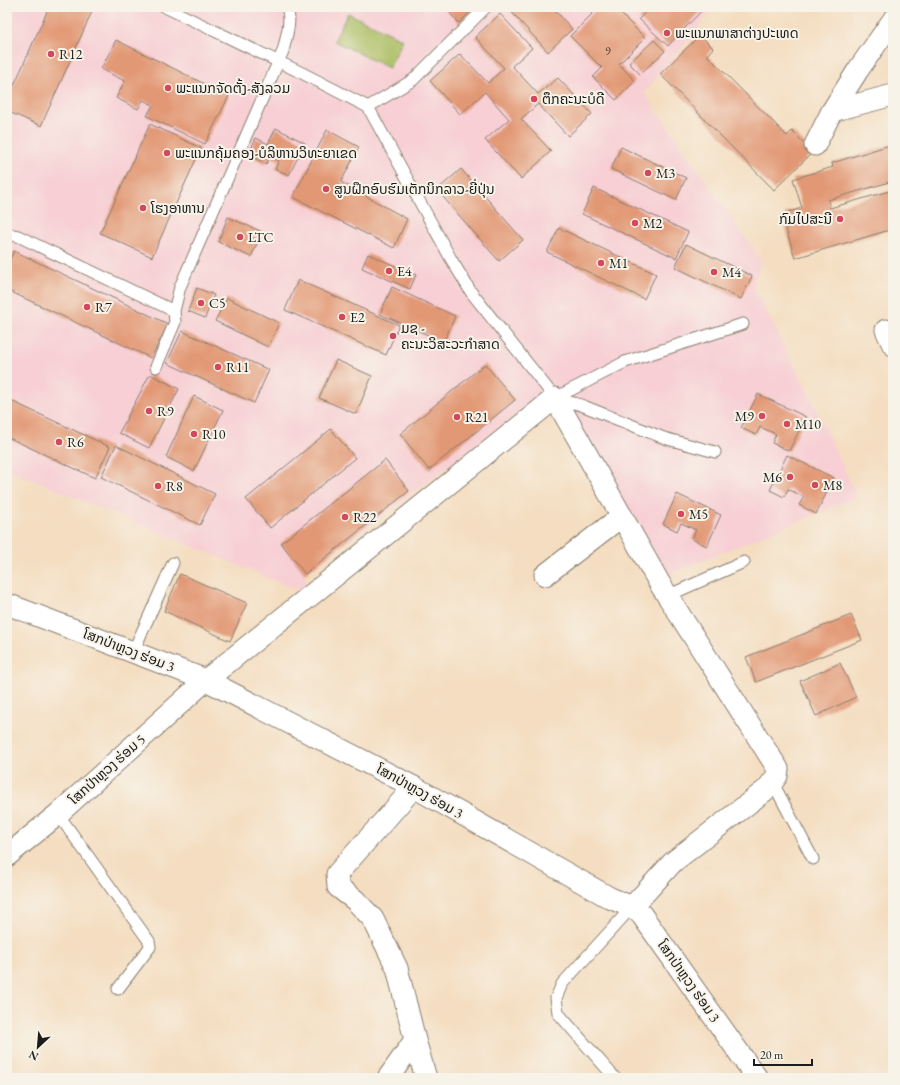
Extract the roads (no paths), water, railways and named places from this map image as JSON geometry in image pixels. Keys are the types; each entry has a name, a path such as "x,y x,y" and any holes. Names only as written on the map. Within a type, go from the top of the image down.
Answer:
{"street":[{"path":"815,145 832,111 858,70 893,20"},
{"path":"832,111 893,95"},
{"path":"555,398 667,596 778,769 777,776 767,789 673,862 632,907"},
{"name":"ໂສກປ່າຫຼວງ ຮ່ອມ 5","path":"7,856 58,814 206,680 555,398"},
{"path":"546,574 622,516"},
{"name":"ໂສກປ່າຫຼວງ ຮ່ອມ 3","path":"7,604 206,680 414,787 610,898 632,907 641,914 757,1078"},
{"path":"414,787 337,874 338,887 355,900 373,919 398,968 414,1040 426,1078"},
{"path":"388,1078 414,1040"}],"lane":[{"path":"165,7 278,61 368,107 451,259 471,292 555,398 581,405 664,438 714,452"},
{"path":"156,367 175,322 174,311 180,287 283,51 288,28 287,7"},
{"path":"368,107 412,80 486,7"},
{"path":"7,234 18,236 174,311"},
{"path":"555,398 625,362 743,324"},
{"path":"667,596 744,562"},
{"path":"132,652 173,563"},
{"path":"773,783 813,859"},
{"path":"58,814 149,941 150,947 118,989"},
{"path":"615,1078 558,1013 556,998 562,984 632,907"}],"place":[{"name":"ພະແນກພາສາຕ່າງປະເທດ","path":"667,33"},
{"name":"R12","path":"51,54"},
{"name":"ພະແນກຈັດຕັ້ງ-ສັງລວມ","path":"168,88"},
{"name":"ຕຶກຄະນະບໍດີ","path":"534,99"},
{"name":"ພະແນກຄຸ້ມຄອງ-ບໍລິຫານວິທະຍາເຂດ","path":"167,153"},
{"name":"M3","path":"648,173"},
{"name":"ສູນຝຶກອົບຮົມເຕັກນິກລາວ-ຍີ່ປຸ່ນ","path":"326,189"},
{"name":"ໂຮງອາຫານ","path":"143,208"},
{"name":"ກົມໄປສະນີ","path":"840,219"},
{"name":"M2","path":"635,223"},
{"name":"LTC","path":"240,237"},
{"name":"M1","path":"601,263"},
{"name":"E4","path":"389,271"},
{"name":"M4","path":"714,272"},
{"name":"C5","path":"201,303"},
{"name":"R7","path":"87,307"},
{"name":"E2","path":"342,317"},
{"name":"ມຊ - ຄະນະວິສະວະກຳສາດ","path":"393,336"},
{"name":"R11","path":"218,367"},
{"name":"R9","path":"149,411"},
{"name":"M9","path":"762,416"},
{"name":"R21","path":"457,417"},
{"name":"M10","path":"787,424"},
{"name":"R10","path":"194,434"},
{"name":"R6","path":"59,442"},
{"name":"M6","path":"790,477"},
{"name":"M8","path":"815,485"},
{"name":"R8","path":"158,486"},
{"name":"M5","path":"681,514"},
{"name":"R22","path":"345,517"}]}
